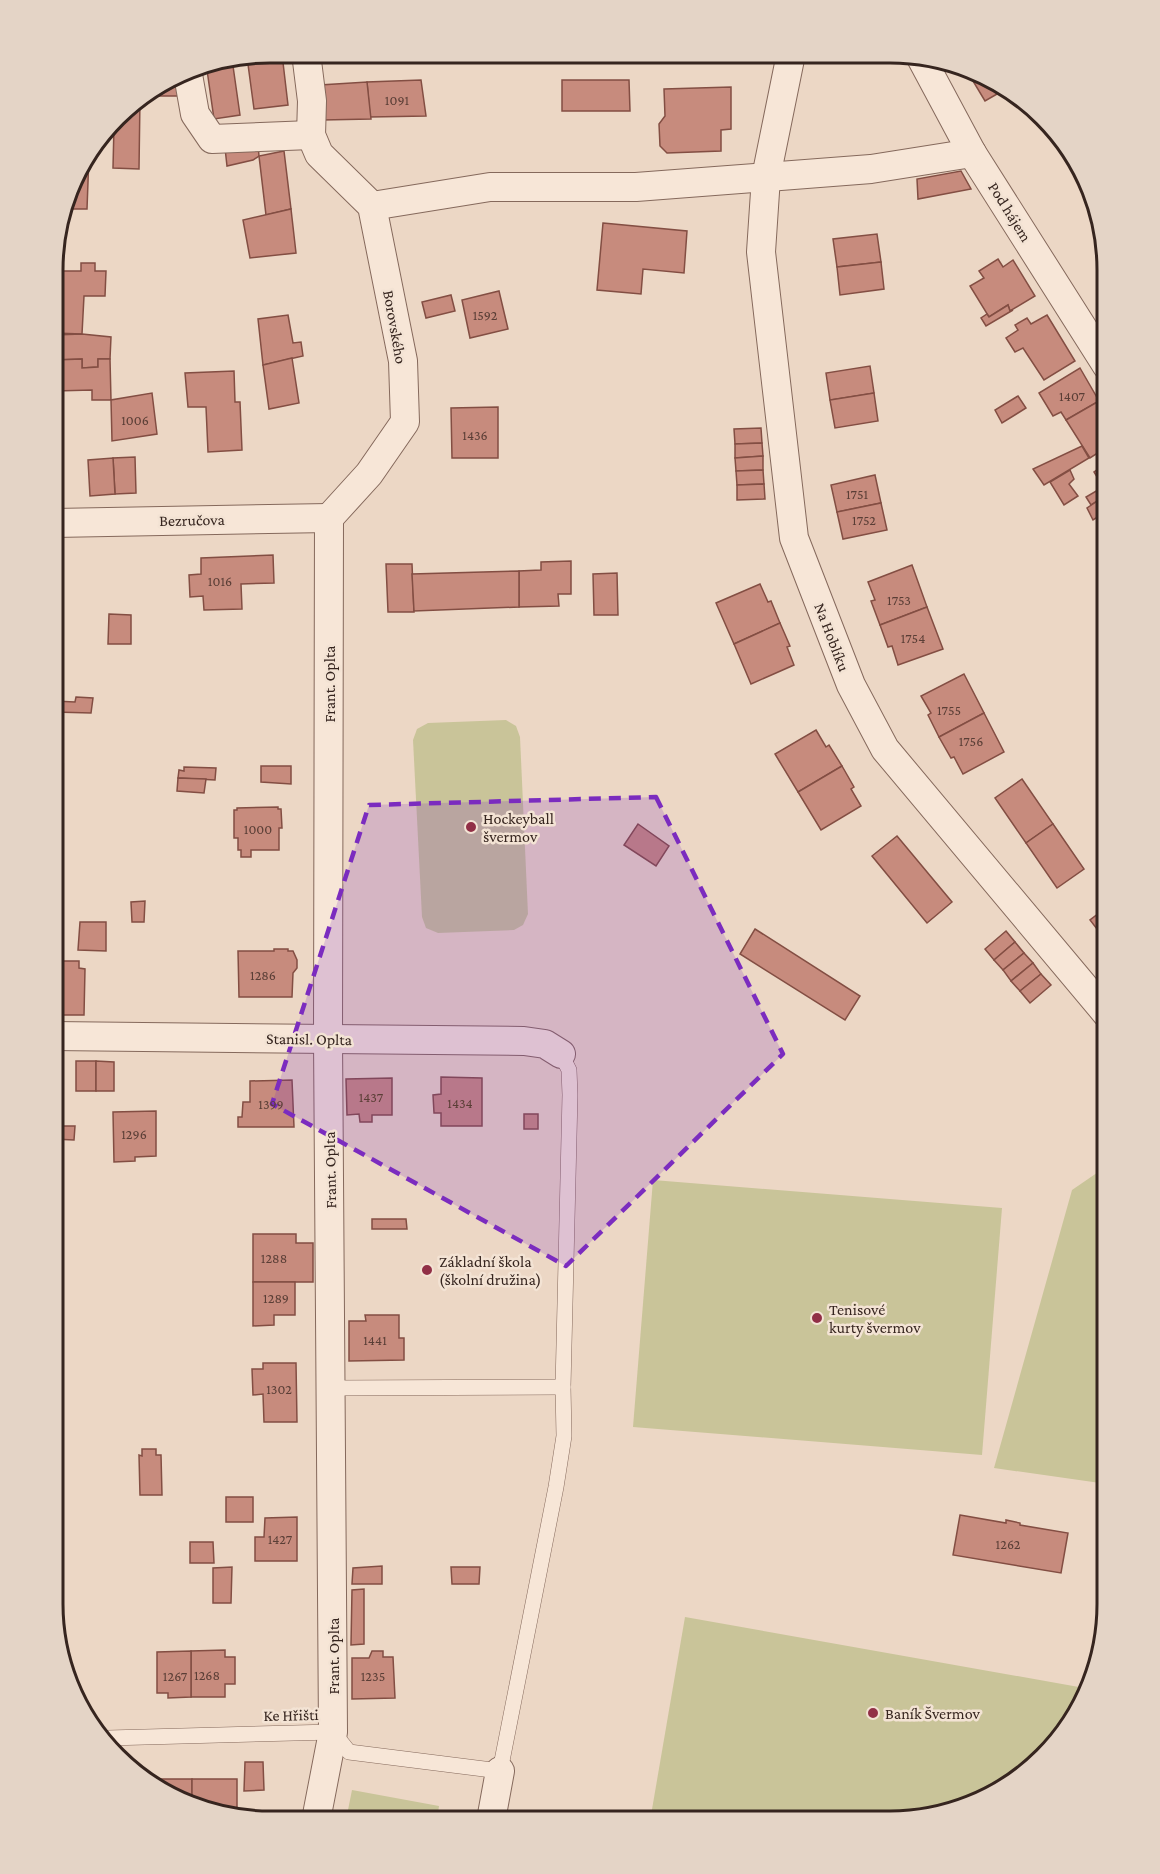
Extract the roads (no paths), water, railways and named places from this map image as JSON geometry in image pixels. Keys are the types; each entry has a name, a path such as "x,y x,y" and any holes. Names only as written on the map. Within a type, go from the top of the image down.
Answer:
{"street":[{"path":"307,63 312,101 310,135 319,154 372,206 490,188 636,187 871,169 972,153"},
{"name":"Na Hoblíku","path":"789,63 766,177 761,252 794,538 851,685 885,748 1097,1002"},
{"name":"Pod hájem","path":"926,67 972,153 1097,350"},
{"path":"189,80 195,114 212,139 310,135"},
{"name":"Borovského","path":"329,518 369,474 405,422 403,361 372,206"},
{"name":"Bezručova","path":"63,522 329,518"},
{"name":"Frant. Oplta","path":"318,1811 333,1732 328,1039 329,518"},
{"name":"Stanisl. Oplta","path":"63,1036 524,1041 545,1044 561,1054"},
{"path":"493,1811 500,1771"}],"lane":[{"path":"500,1771 564,1436 563,1387 570,1095 569,1070 561,1054"},
{"path":"332,1388 563,1387"},
{"name":"Ke Hřišti","path":"113,1738 333,1732 349,1752 500,1771"}],"place":[{"name":"Hockeyball švermov","path":"471,827"},
{"name":"Základní škola (školní družina)","path":"427,1270"},
{"name":"Tenisové kurty švermov","path":"817,1318"},
{"name":"Baník Švermov","path":"873,1713"}]}
